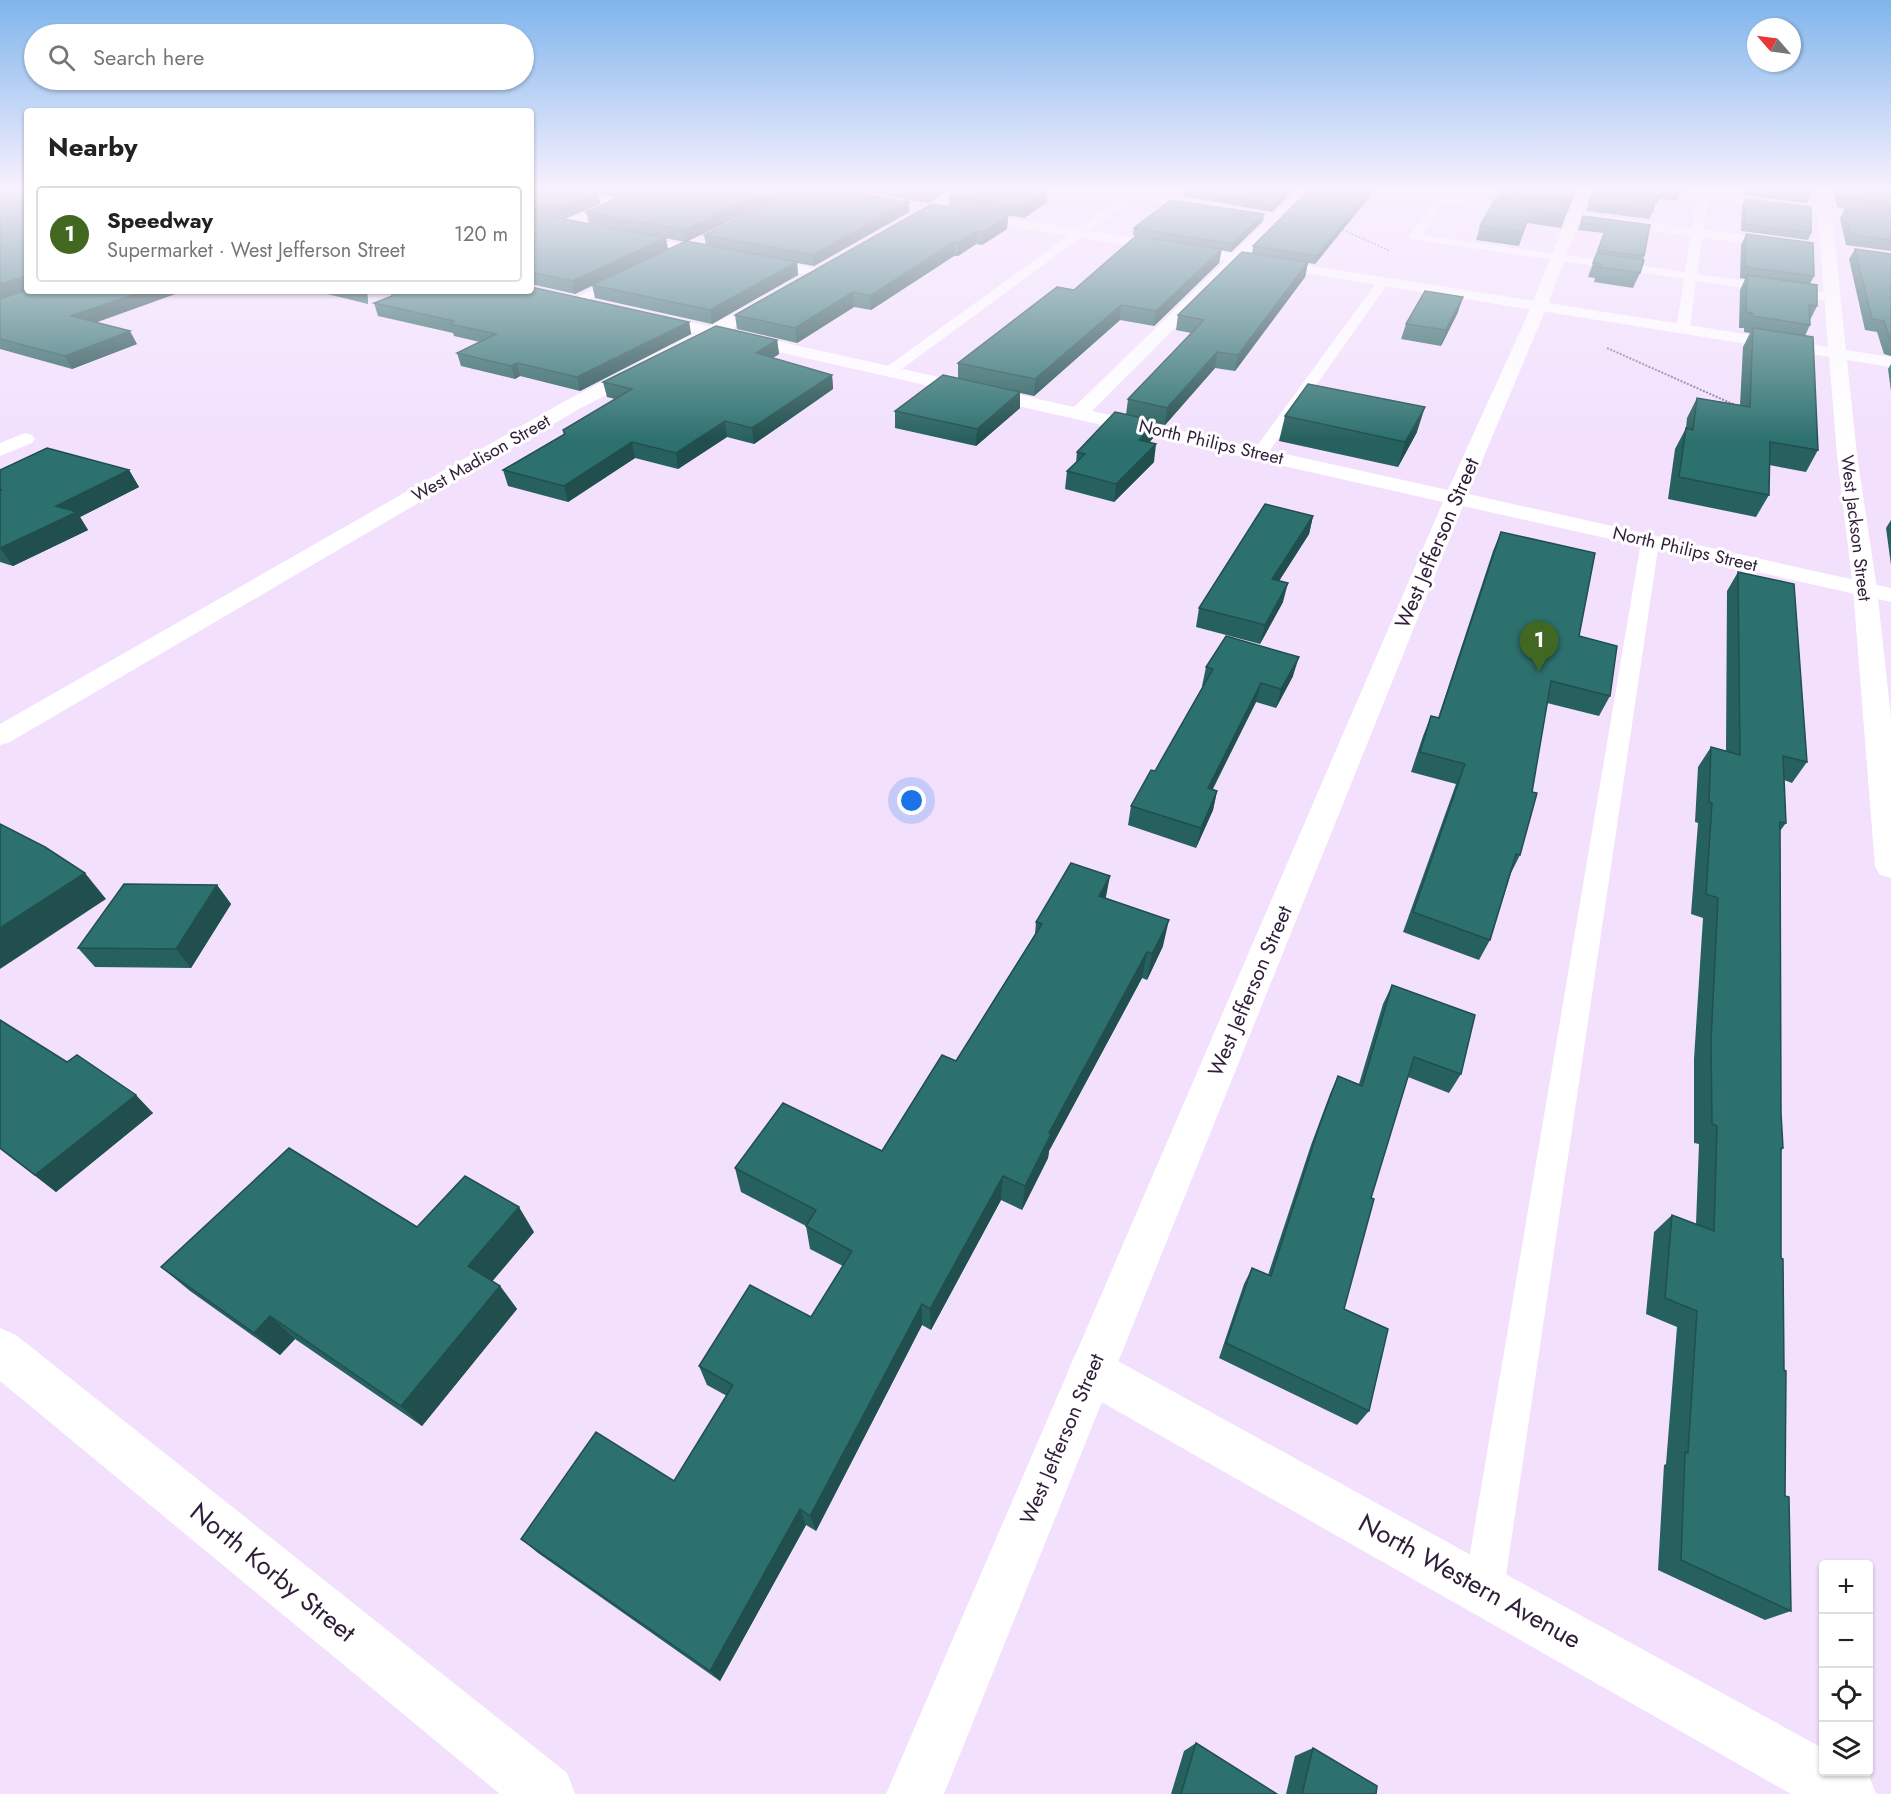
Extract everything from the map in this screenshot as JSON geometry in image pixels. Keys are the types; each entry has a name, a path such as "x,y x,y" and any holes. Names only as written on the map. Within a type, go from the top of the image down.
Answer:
{"street":[{"path":"1079,413 1222,272"},
{"path":"1320,272 1891,362"},
{"name":"West Jefferson Street","path":"915,1794 1456,497 1553,272"},
{"name":"West Jackson Street","path":"1828,272 1847,455 1865,590 1891,867"},
{"name":"West Madison Street","path":"0,736 572,405 715,332 819,273"},
{"name":"North Philips Street","path":"553,296 1891,595"},
{"path":"0,450 25,439"},
{"name":"North Korby Street","path":"0,1351 546,1794"},
{"name":"North Western Avenue","path":"1091,1371 1847,1794"}],"lane":[{"path":"575,301 636,272"},
{"path":"812,272 819,273"},
{"path":"890,371 1025,272"},
{"path":"1656,272 1832,297"},
{"path":"1683,329 1692,272"},
{"path":"1260,453 1383,282"},
{"path":"1484,1589 1650,542"}],"building":[{"path":"0,272 24,272 24,277 0,284"},
{"path":"534,272 592,272 572,281 534,273"},
{"path":"620,272 779,272 710,310 592,285"},
{"path":"812,272 908,272 870,296 853,292 795,328 735,315"},
{"path":"1095,272 1198,272 1156,311 1121,305 1035,379 958,363 1057,287 1074,290"},
{"path":"1222,272 1301,272 1238,355 1217,352 1167,408 1128,399 1204,320 1178,315"},
{"path":"1781,272 1814,272 1814,276"},
{"path":"1861,272 1891,272 1891,342 1884,321 1872,319"},
{"path":"1747,275 1817,285 1817,306 1809,305 1810,325 1752,316 1752,313 1746,312"},
{"path":"534,288 689,322 577,377 517,363 511,366 457,353 496,334 450,324 454,321 374,303 392,294 534,294"},
{"path":"24,291 24,294 135,294 71,316 130,331 65,356 0,339 0,299"},
{"path":"1425,291 1463,297 1446,330 1406,324"},
{"path":"716,326 777,340 756,353 832,375 752,428 725,421 676,453 632,442 564,486 503,470 565,434 563,430 632,389 603,382"},
{"path":"1753,328 1813,337 1818,450 1770,442 1769,495 1679,477 1686,428 1693,430 1697,398 1750,407"},
{"path":"943,375 1020,392 977,429 895,411"},
{"path":"1308,384 1425,407 1405,442 1285,416"},
{"path":"1115,412 1156,421 1139,440 1156,444 1116,484 1067,471 1085,454 1077,452"},
{"path":"47,448 129,470 56,506 77,512 0,548 0,490 2,490 0,489 0,470"},
{"path":"1265,504 1313,516 1272,579 1288,583 1265,625 1199,608"},
{"path":"1501,532 1595,553 1579,636 1617,646 1610,696 1551,681 1532,792 1537,793 1520,855 1516,854 1490,940 1413,912 1465,764 1420,752 1431,716 1439,718"},
{"path":"1738,572 1794,584 1807,762 1783,756 1786,823 1780,822 1783,1148 1781,1148 1781,1258 1783,1259 1784,1370 1786,1371 1785,1496 1789,1497 1791,1611 1681,1560 1685,1452 1688,1453 1697,1311 1665,1298 1672,1215 1714,1231 1717,1126 1712,1124 1711,1040 1718,898 1706,894 1712,803 1709,802 1711,747 1740,755"},
{"path":"1226,636 1299,657 1281,689 1261,683 1208,788 1217,791 1201,828 1131,806 1151,770 1155,771 1213,669 1206,667"},
{"path":"0,824 45,847 85,873 0,928"},
{"path":"1071,863 1110,876 1099,896 1169,920 1152,954 1147,952 1049,1133 1051,1134 1025,1186 1003,1176 930,1309 922,1304 810,1516 800,1509 710,1671 521,1539 596,1432 674,1481 733,1385 699,1366 750,1285 811,1317 852,1251 806,1226 816,1210 735,1168 783,1103 882,1151 942,1055 956,1061 1042,924 1036,922"},
{"path":"124,884 217,885 176,949 78,948"},
{"path":"1392,985 1475,1015 1461,1074 1414,1057 1371,1198 1374,1199 1344,1309 1388,1329 1369,1411 1226,1343 1252,1268 1271,1276 1319,1127 1338,1076 1362,1086"},
{"path":"0,1020 67,1062 77,1055 136,1095 35,1175 0,1148"},
{"path":"289,1148 417,1227 465,1176 519,1207 468,1266 500,1286 401,1406 270,1316 254,1333 161,1267"},
{"path":"1196,1743 1277,1794 1181,1794"},
{"path":"1313,1748 1377,1786 1376,1794 1302,1794"}],"place":[{"name":"Speedway","path":"1539,671"}]}
